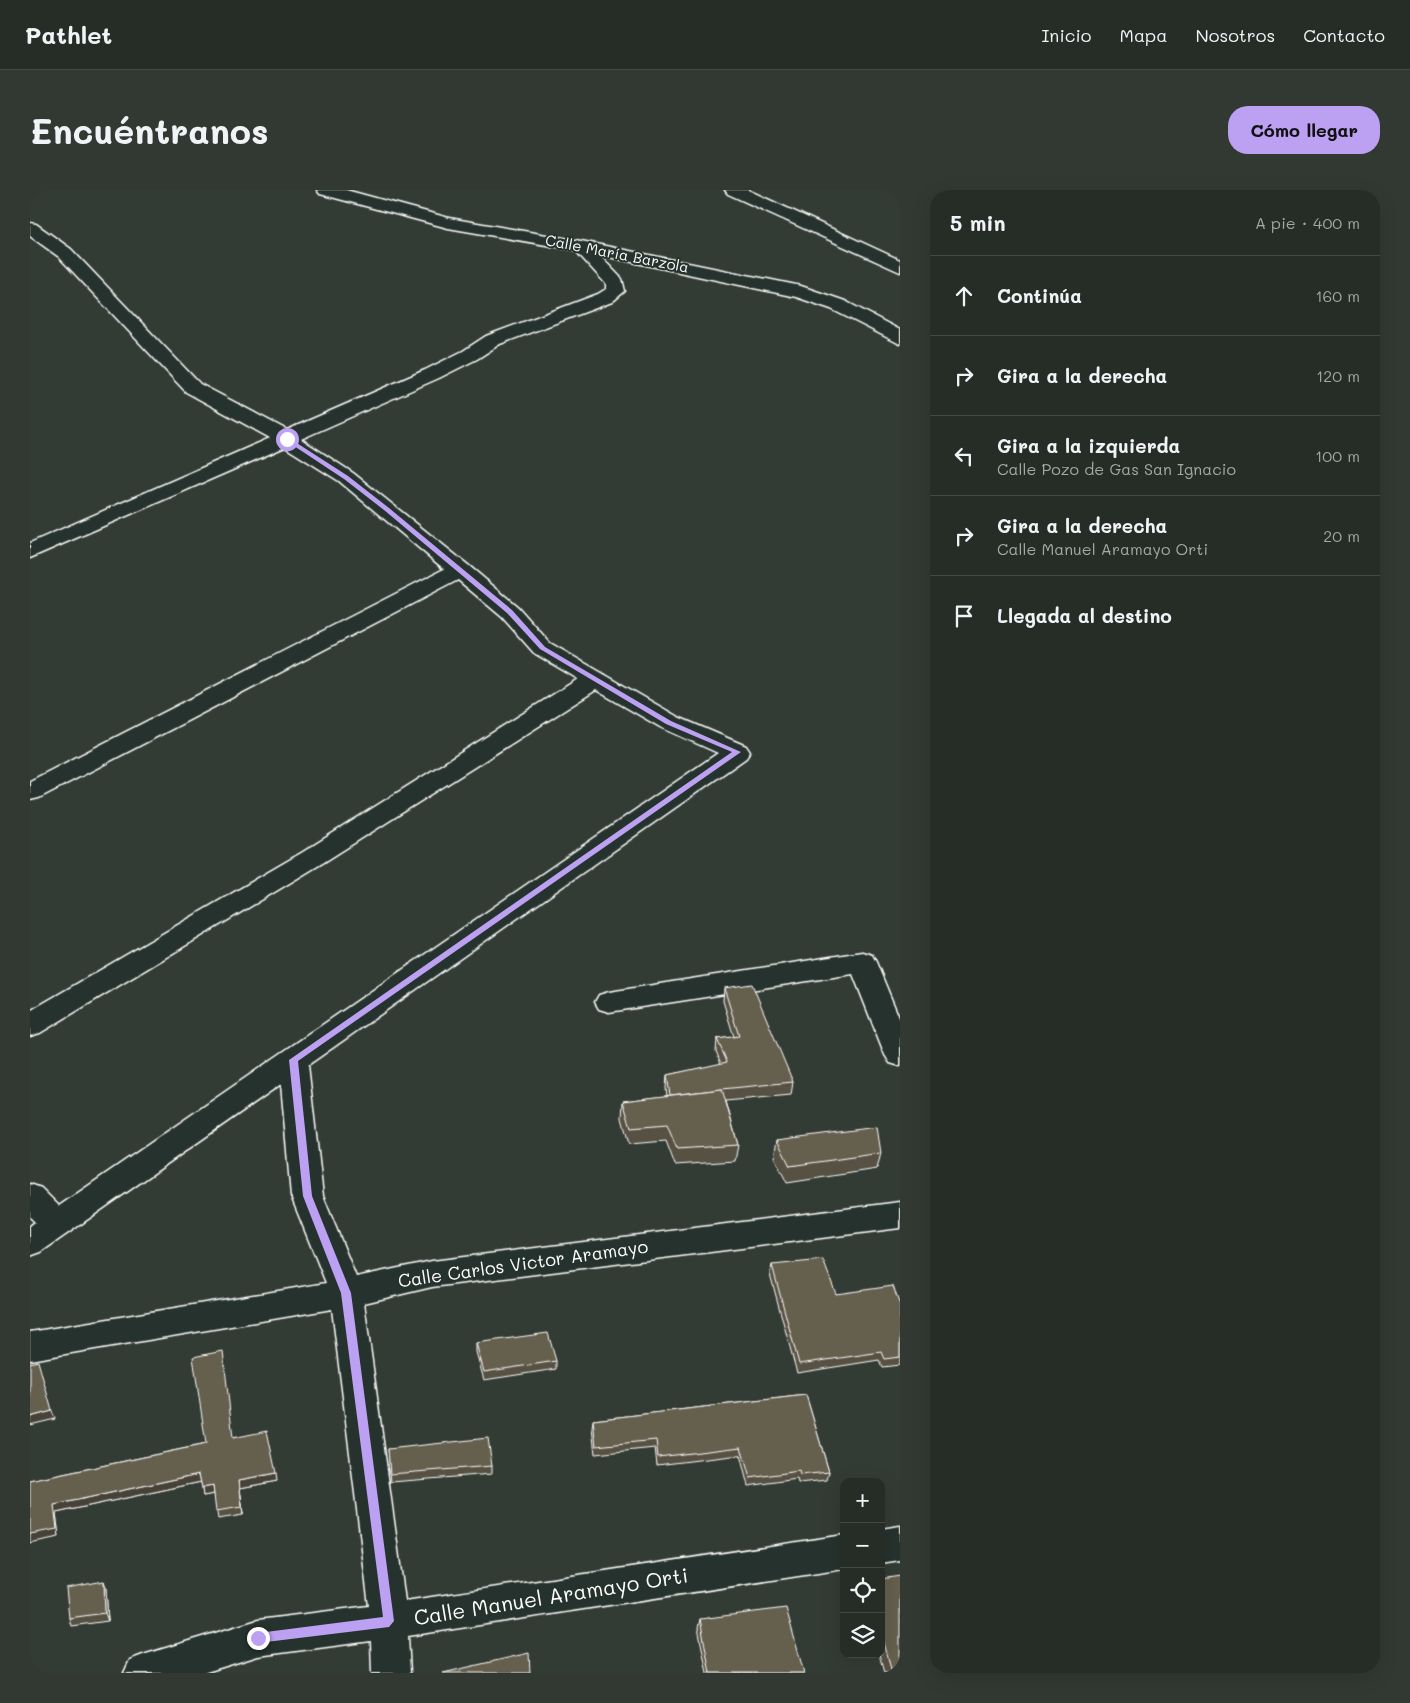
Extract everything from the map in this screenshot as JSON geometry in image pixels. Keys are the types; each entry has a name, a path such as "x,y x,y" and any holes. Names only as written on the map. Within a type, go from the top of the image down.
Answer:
{"street":[{"name":"Calle María Barzola","path":"326,190 448,223 581,246 801,292 838,305 900,338"},
{"path":"734,190 900,267"},
{"path":"30,228 65,253 192,388 287,439 346,478 510,612 542,648 669,722 737,752 30,1243"},
{"path":"30,551 432,374 470,355 493,340 605,298 616,291 615,283 581,246"},
{"path":"30,792 460,570"},
{"path":"30,1025 312,858 594,680"},
{"path":"609,1002 862,962 900,1055"},
{"path":"293,1060 307,1196 346,1293 389,1621 391,1673"},
{"path":"30,1197 57,1224"},
{"name":"Calle Carlos Victor Aramayo","path":"30,1346 346,1293 432,1274 900,1216"},
{"path":"885,1545 900,1543"},
{"name":"Calle Manuel Aramayo Orti","path":"143,1673 258,1638 389,1621 840,1553"}],"building":[{"path":"752,984 793,1082 670,1095 667,1075 727,1062 717,1039 739,1036 724,988"},
{"path":"722,1089 738,1145 677,1149 667,1125 631,1128 623,1101"},
{"path":"877,1127 881,1153 790,1166 777,1140"},
{"path":"823,1260 836,1294 893,1286 900,1306 900,1357 884,1359 881,1352 799,1364 772,1265"},
{"path":"548,1333 556,1361 484,1372 476,1343"},
{"path":"223,1351 233,1438 267,1431 276,1473 239,1480 242,1507 216,1511 213,1486 202,1488 199,1474 54,1505 57,1529 30,1534 30,1481 206,1444 193,1357"},
{"path":"38,1361 52,1411 30,1417 30,1363"},
{"path":"806,1395 829,1472 800,1475 799,1471 750,1478 741,1447 658,1457 656,1440 596,1446 593,1420"},
{"path":"488,1438 492,1466 390,1474 388,1449"},
{"path":"900,1576 900,1673 892,1673 885,1646 885,1578"},
{"path":"104,1581 105,1613 69,1618 66,1588"},
{"path":"786,1608 804,1673 710,1673 700,1619"},
{"path":"529,1653 530,1673 443,1673"}],"route":[{"path":"258,1638 389,1621 346,1293 307,1196 293,1060 737,752 669,722 542,648 510,612 387,509 346,478 287,439"}]}
